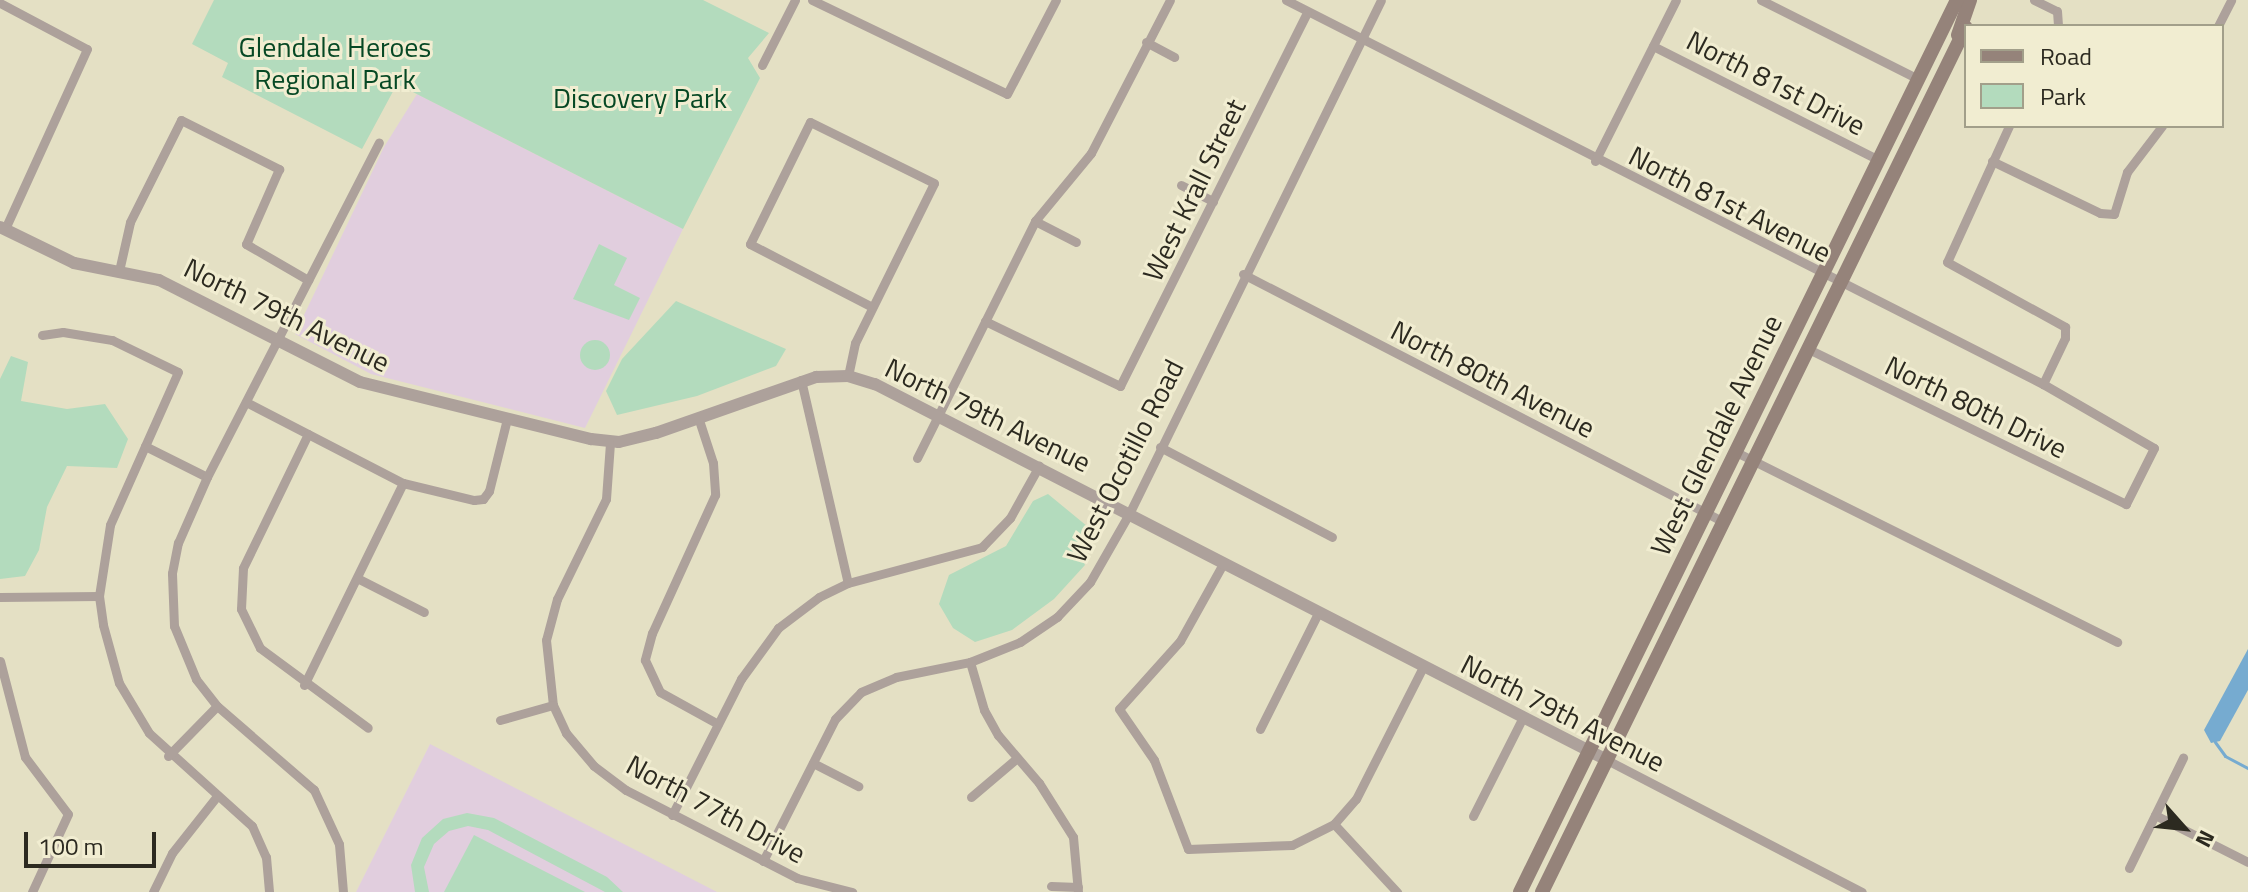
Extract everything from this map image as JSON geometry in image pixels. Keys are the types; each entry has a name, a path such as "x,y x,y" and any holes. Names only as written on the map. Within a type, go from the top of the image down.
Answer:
{"main road":[{"name":"West Glendale Avenue","path":"1520,892 1957,0"},
{"path":"1956,48 1970,0"},
{"name":"West Glendale Avenue","path":"1967,24 1979,0"},
{"name":"West Glendale Avenue","path":"1542,892 1964,31"}],"street":[{"path":"762,65 795,0"},
{"path":"812,0 1007,94 1056,0"},
{"path":"917,458 1035,221 1091,153 1170,0"},
{"name":"North 81st Avenue","path":"1286,0 1595,161 2043,384 2154,448"},
{"name":"West Ocotillo Road","path":"763,861 835,719 861,692 896,677 970,662 1020,642 1057,617 1090,582 1129,514 1243,274 1381,0"},
{"path":"1595,161 1676,0"},
{"path":"1761,0 1918,79"},
{"path":"2034,0 2059,21"},
{"path":"2219,24 2231,0"},
{"path":"0,3 87,49 2,228"},
{"name":"West Krall Street","path":"985,321 1120,386 1307,13"},
{"path":"1146,42 1174,57"},
{"name":"North 81st Drive","path":"1653,46 1879,160"},
{"path":"119,271 130,222 181,120 279,169 246,244 308,280"},
{"path":"848,376 852,352 872,307 934,183 810,122 750,244 872,307"},
{"path":"2008,128 1947,262 2065,327 2065,338 2043,384"},
{"path":"1992,161 2100,213 2114,214 2127,172 2160,128"},
{"path":"343,892 339,844 321,801 292,766 217,706 185,656 171,598 178,543 207,477 379,143"},
{"path":"1181,185 1213,201"},
{"path":"1035,221 1076,242"},
{"name":"North 79th Avenue","path":"2,228 74,263 159,280 371,386 610,443 698,417 801,380 848,376 939,414 1862,892"},
{"name":"North 80th Avenue","path":"1243,274 1724,522"},
{"path":"42,335 63,332 112,340 178,372 110,525 99,596 119,683 168,756 252,826 260,841 269,892"},
{"name":"North 80th Drive","path":"1808,349 2126,504 2154,448"},
{"path":"801,380 848,583"},
{"path":"246,402 403,483 483,499 507,419"},
{"path":"698,417 713,463 715,495 652,633 647,673 671,700 718,724"},
{"path":"308,434 252,547 241,590 241,609 260,648 304,685 368,728"},
{"name":"North 77th Drive","path":"610,443 606,499 549,621 546,666 553,705 566,733 594,766 672,815 822,888 852,892"},
{"path":"145,446 207,477"},
{"path":"1160,447 1332,537"},
{"path":"1736,452 2117,642"},
{"path":"672,815 752,660 778,628 819,597 848,583 982,547 1010,518 1039,466"},
{"path":"304,685 403,483"},
{"path":"1224,562 1180,641 1119,709 1159,770 1188,849 1292,845 1334,824 1356,799 1423,667"},
{"path":"357,578 424,612"},
{"path":"0,597 99,596"},
{"path":"1260,729 1319,611"},
{"path":"0,661 12,717 35,774 68,814 32,892"},
{"path":"970,662 984,710 1017,758 1062,813 1073,837 1078,889 1051,886"},
{"path":"500,720 553,705"},
{"path":"168,756 217,706"},
{"path":"0,719 12,717"},
{"path":"1473,816 1523,717"},
{"path":"971,797 1017,758"},
{"path":"2129,868 2183,758"},
{"path":"813,763 858,786"},
{"path":"153,892 172,853 217,796"},
{"path":"2155,815 2248,862"},
{"path":"1334,824 1397,892"}],"shaded area":[{"path":"417,94 683,229 585,428 371,374 295,334 384,147"},
{"path":"430,744 717,892 356,892"}],"green space":[{"name":"Discovery Park","path":"214,0 703,0 769,33 748,58 760,78 683,229 397,84 362,149 222,77 228,63 192,44"},
{"path":"599,244 627,258 614,285 640,298 629,320 573,299"},
{"path":"676,301 786,349 776,366 697,396 617,415 606,391 622,359"},
{"path":"595,340 606,344 610,355 606,366 595,370 584,366 580,355 584,344"},
{"path":"11,356 28,362 21,401 67,409 105,404 128,439 117,468 67,466 47,507 39,550 25,576 0,579 0,379"},
{"path":"1048,494 1093,531 1080,552 1085,565 1054,599 1012,630 975,642 953,628 939,604 949,575 1006,546 1033,501"},
{"path":"467,813 494,818 607,877 623,892 605,892 488,830 468,826 449,831 434,844 424,867 429,892 415,892 411,865 422,838 443,819"},
{"path":"474,835 585,892 444,892"}],"water":[{"path":"2248,649 2248,690 2220,741 2211,743 2204,730"}],"waterway":[{"path":"2215,742 2225,756 2248,768"}],"park label":[{"name":"Glendale Heroes Regional Park","path":"335,63"}]}
